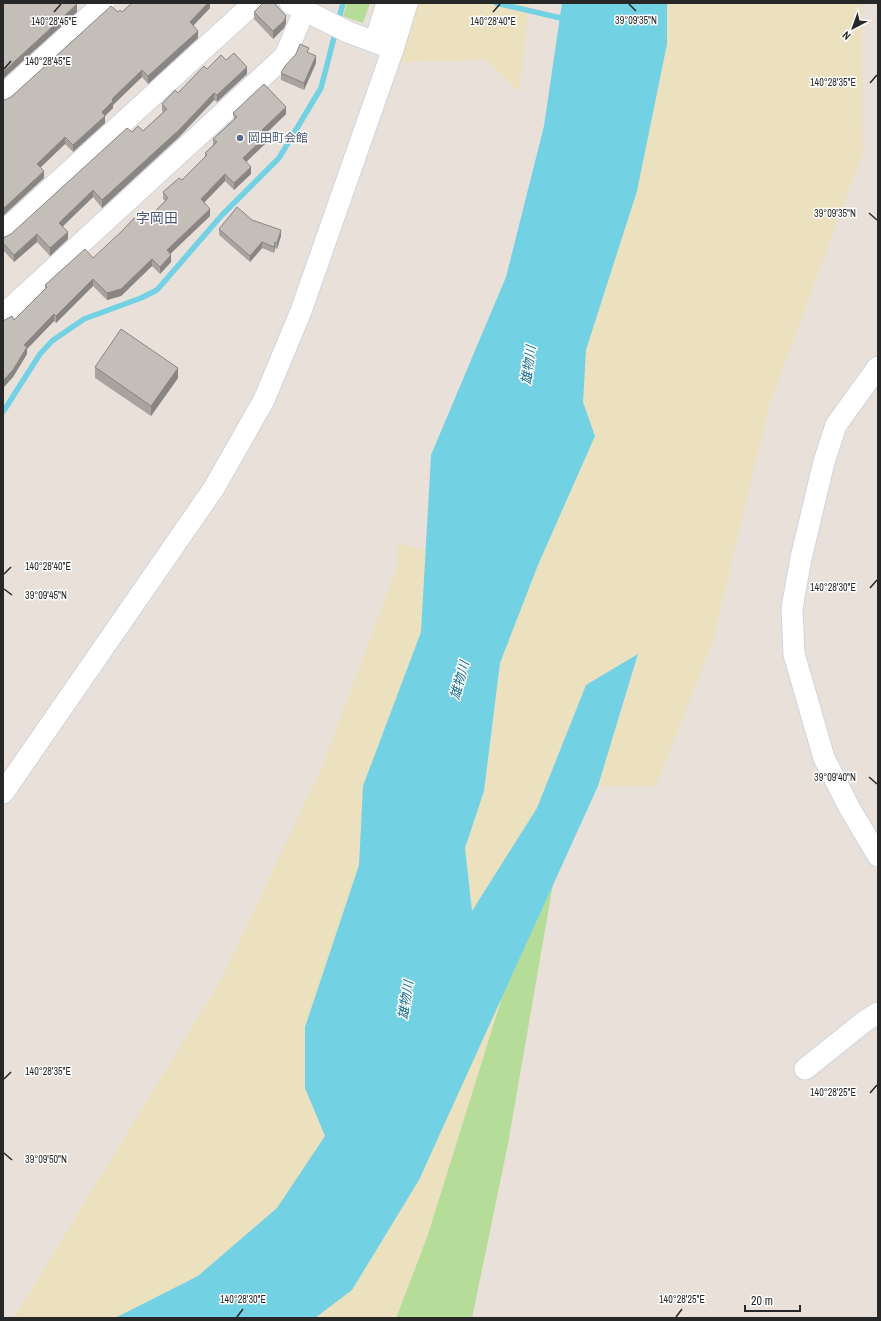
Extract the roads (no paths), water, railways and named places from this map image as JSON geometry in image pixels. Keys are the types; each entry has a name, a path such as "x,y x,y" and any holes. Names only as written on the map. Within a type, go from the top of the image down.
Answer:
{"street":[{"path":"3,95 104,3"},
{"path":"3,232 254,3"},
{"path":"384,46 387,3"},
{"path":"3,793 214,488 264,400 301,310 384,46 408,3"},
{"path":"3,315 285,56 297,6 348,32 384,46"},
{"path":"878,367 836,425 822,470 801,558 792,608 794,654 824,758 850,809 878,856"},
{"path":"805,1068 865,1021 878,1013"}],"water":[{"name":"雄物川","path":"562,3 667,3 667,44 637,191 586,350 583,402 595,436 538,565 500,663 484,791 465,848 472,911 537,808 586,685 638,654 598,786 419,1180 352,1290 315,1318 115,1318 198,1276 277,1208 325,1136 305,1088 305,1027 359,865 363,786 421,632 431,455 506,277 544,126"}],"waterway":[{"path":"338,22 343,3"},
{"path":"496,3 565,19"},
{"path":"3,412 40,354 52,341 84,319 141,298 157,290 222,215 279,158 321,88 336,30"}],"place":[{"name":"岡田町会館","path":"240,138"}],"district":[{"name":"字岡田","path":"157,218"}]}
